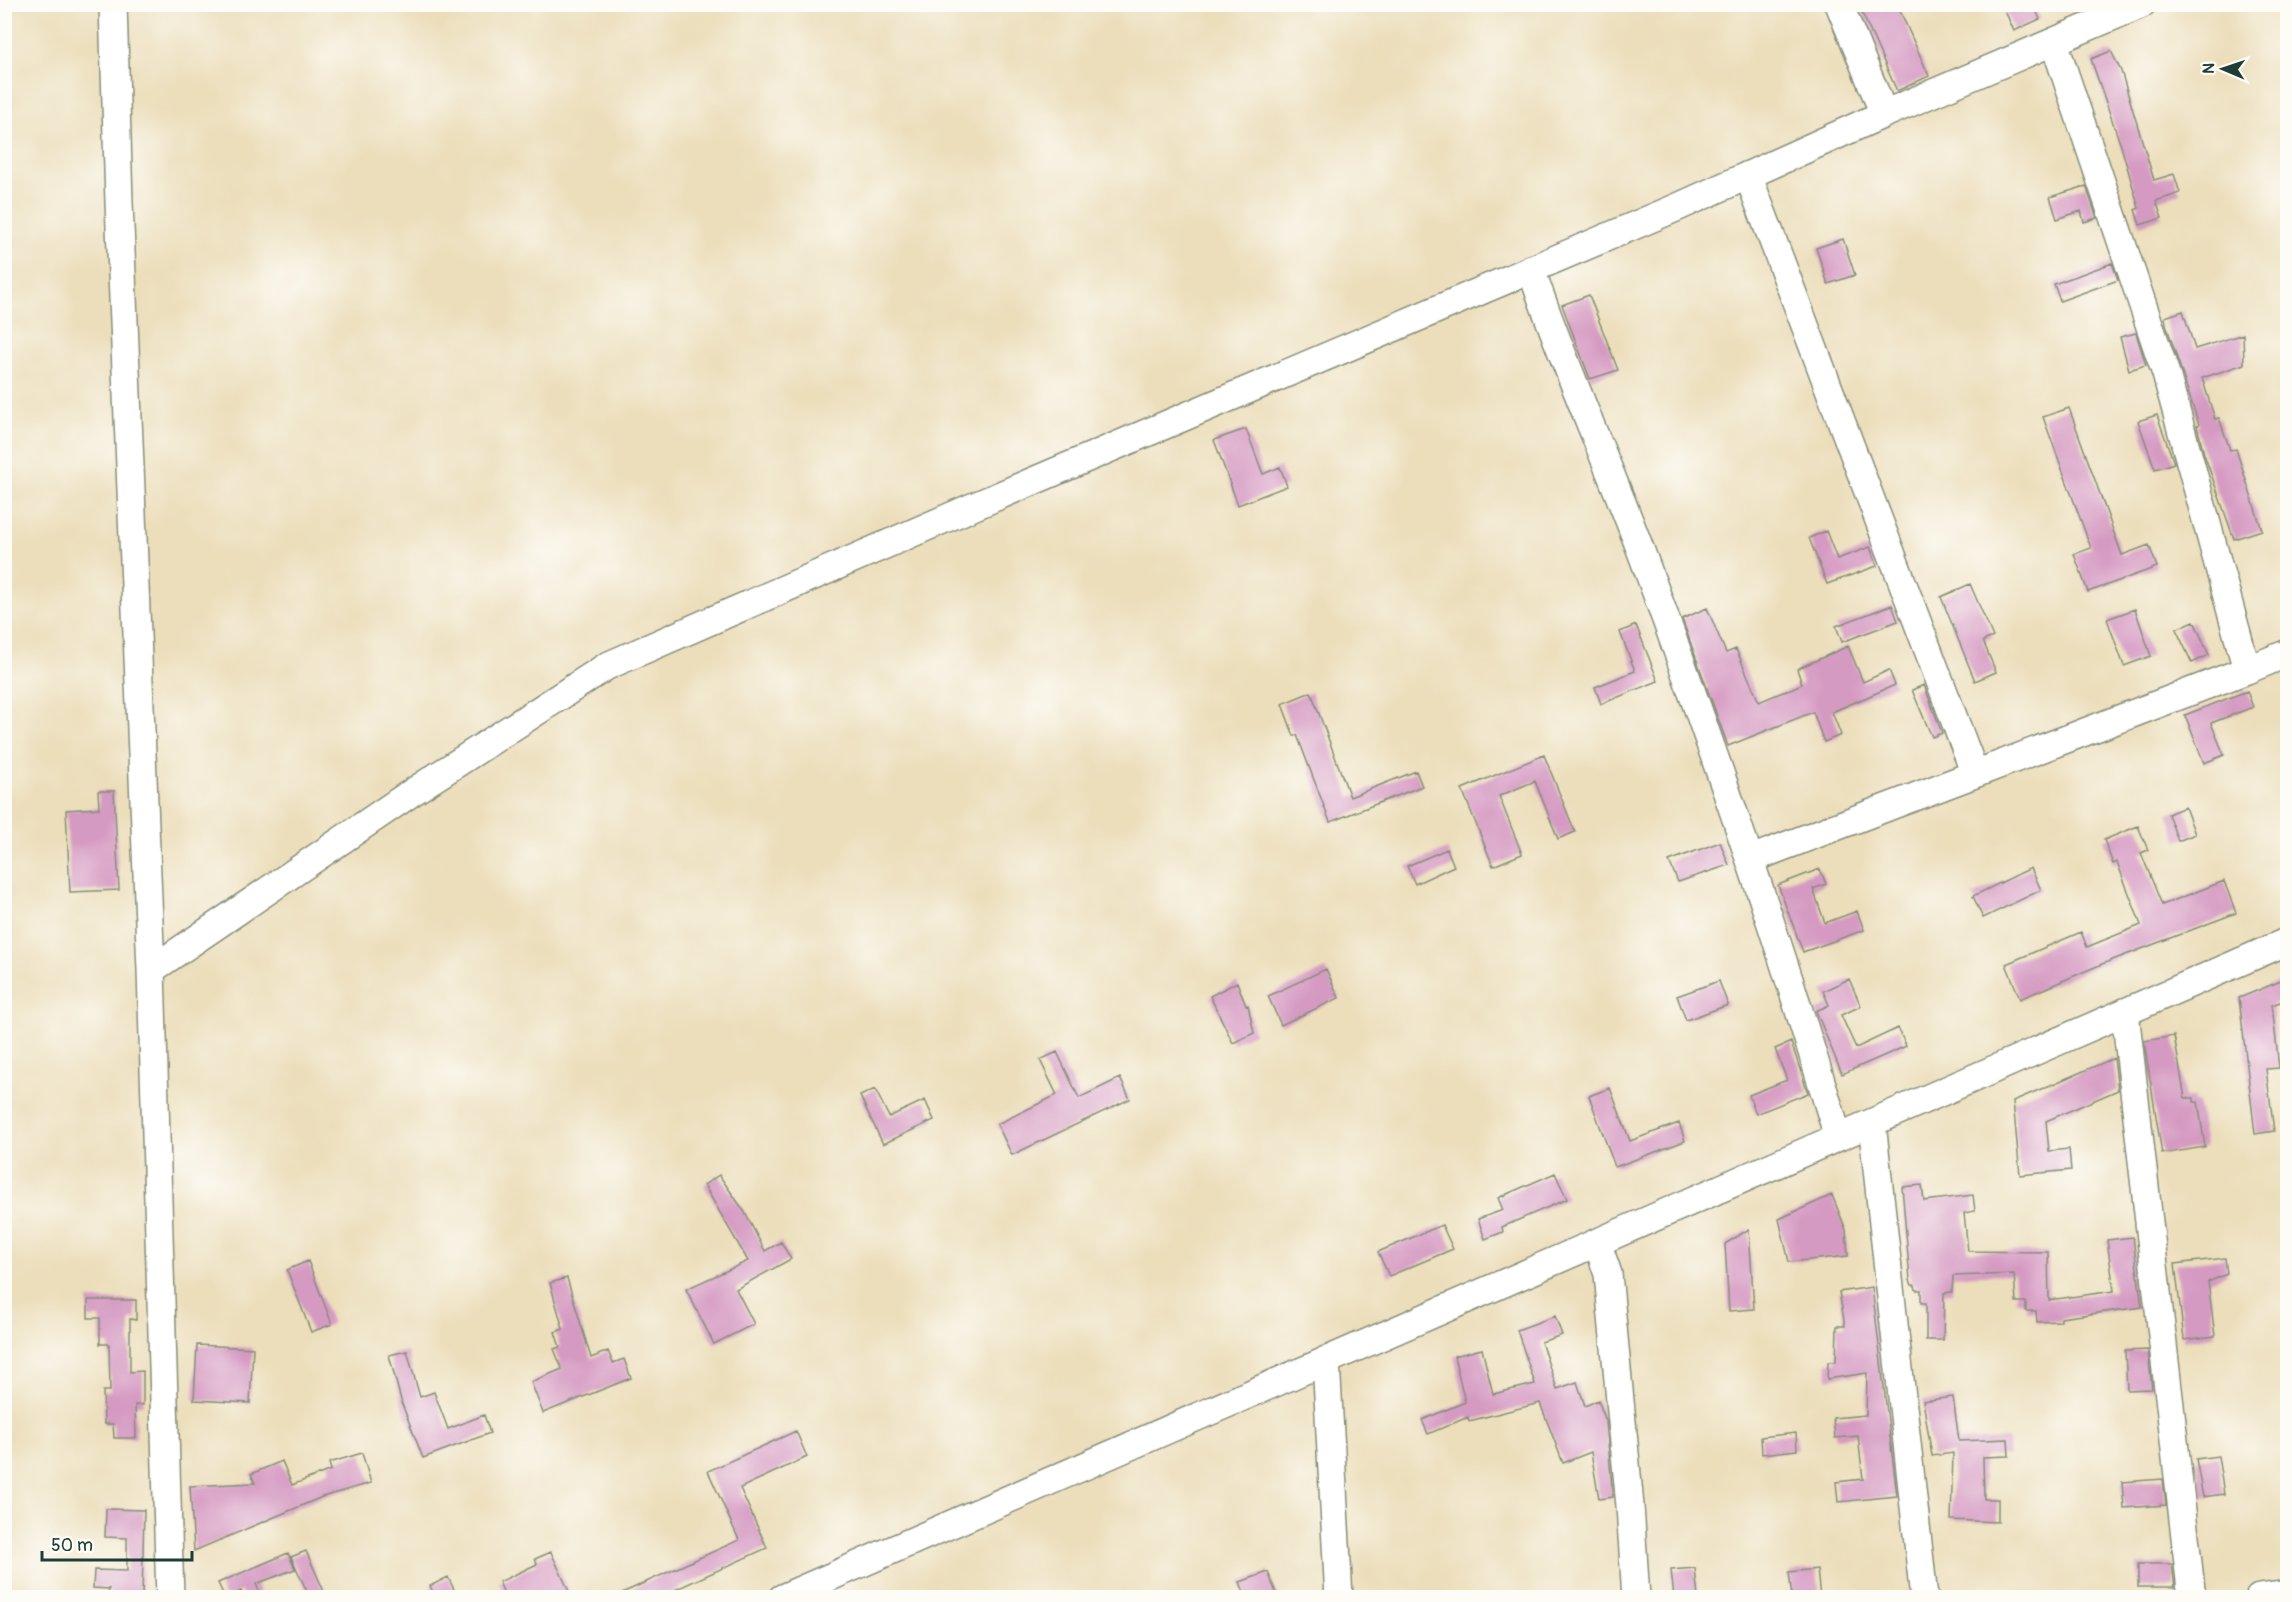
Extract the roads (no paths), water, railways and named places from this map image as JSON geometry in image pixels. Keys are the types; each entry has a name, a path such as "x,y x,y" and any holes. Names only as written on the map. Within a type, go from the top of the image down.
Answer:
{"street":[{"path":"113,4 119,214 151,970 170,1598"},
{"path":"1839,4 1884,114"},
{"path":"151,970 408,795 607,666 2141,5"},
{"path":"2054,42 2166,374 2247,670"},
{"path":"1748,175 1975,774"},
{"path":"1531,269 1552,329 1641,551 1751,860 1838,1137"},
{"path":"1751,860 2288,653"},
{"path":"782,1598 2288,941"},
{"path":"2125,1012 2192,1598"},
{"path":"1872,1122 1924,1598"},
{"path":"1597,1242 1608,1274 1629,1494 1636,1598"},
{"path":"1326,1360 1339,1598"},
{"path":"2259,1598 2288,1594"}]}
